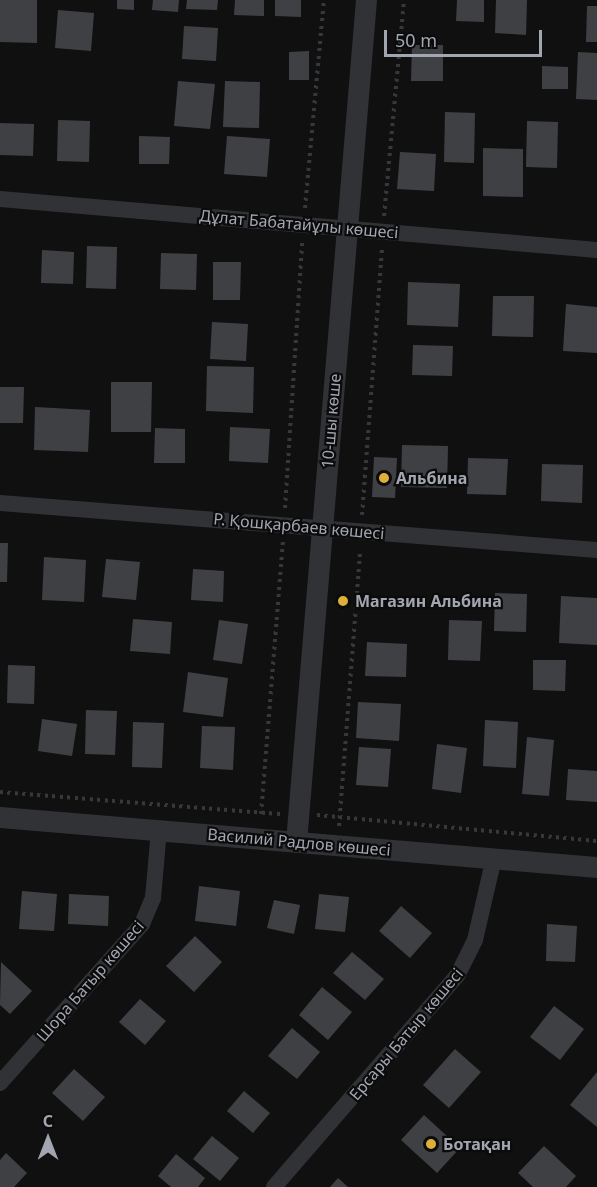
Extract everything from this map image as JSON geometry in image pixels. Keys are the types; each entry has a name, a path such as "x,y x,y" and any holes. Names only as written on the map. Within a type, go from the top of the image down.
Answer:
{"street":[{"name":"10-шы көше","path":"296,842 366,0"},
{"name":"Дұлат Бабатайұлы көшесі","path":"0,199 304,223 597,250"},
{"name":"Р. Қошқарбаев көшесі","path":"0,503 597,550"},
{"name":"Василий Радлов көшесі","path":"0,817 597,867"},
{"name":"Шора Батыр көшесі","path":"0,1083 142,924 153,898 159,830"},
{"name":"Ерсары Батыр көшесі","path":"274,1187 457,976 475,940 494,858"}],"path":[{"path":"261,814 284,524 304,223 324,0"},
{"path":"338,845 383,232 404,0"}],"building":[{"path":"0,0 37,0 37,43 0,42"},
{"path":"117,0 134,0 134,10 117,9"},
{"path":"153,0 179,0 178,12 152,10"},
{"path":"187,0 218,0 217,10 186,9"},
{"path":"235,0 264,0 264,16 234,15"},
{"path":"275,0 301,0 301,17 275,16"},
{"path":"457,0 484,0 484,22 456,21"},
{"path":"496,0 527,0 526,35 495,33"},
{"path":"587,6 597,6 597,42 586,42"},
{"path":"58,10 94,13 91,51 55,48"},
{"path":"184,26 218,28 216,61 182,59"},
{"path":"412,45 443,45 443,81 411,81"},
{"path":"309,51 309,80 289,80 289,52"},
{"path":"578,52 597,53 597,100 576,99"},
{"path":"542,66 568,67 568,89 542,89"},
{"path":"178,81 215,84 210,129 174,126"},
{"path":"225,81 260,82 259,128 223,127"},
{"path":"445,112 475,113 474,163 444,162"},
{"path":"58,120 90,121 89,162 57,161"},
{"path":"527,121 558,122 557,168 526,167"},
{"path":"0,123 34,124 33,156 0,155"},
{"path":"139,136 170,137 169,164 139,164"},
{"path":"227,136 270,139 267,177 224,174"},
{"path":"483,148 523,149 523,197 483,196"},
{"path":"400,152 436,154 434,191 397,189"},
{"path":"87,246 117,247 116,289 86,288"},
{"path":"42,250 74,252 73,284 41,283"},
{"path":"161,253 197,254 196,290 160,289"},
{"path":"213,262 241,262 240,300 213,300"},
{"path":"408,282 460,284 458,327 407,325"},
{"path":"493,296 534,296 533,337 492,336"},
{"path":"566,304 597,307 597,353 563,351"},
{"path":"212,322 248,324 246,361 210,359"},
{"path":"413,345 453,346 452,376 412,375"},
{"path":"207,366 254,367 253,413 206,411"},
{"path":"111,382 152,382 151,432 111,432"},
{"path":"0,387 24,387 23,423 0,423"},
{"path":"35,407 90,410 88,452 34,450"},
{"path":"230,427 270,429 268,463 229,461"},
{"path":"155,428 185,429 185,463 154,463"},
{"path":"402,445 448,446 447,488 401,487"},
{"path":"374,457 397,458 395,498 372,497"},
{"path":"468,458 508,459 506,495 467,494"},
{"path":"542,464 583,465 582,503 541,501"},
{"path":"0,543 8,543 7,582 0,582"},
{"path":"44,557 86,560 84,602 42,600"},
{"path":"106,559 140,562 136,600 102,597"},
{"path":"193,569 224,571 223,602 191,600"},
{"path":"495,593 527,594 526,632 494,631"},
{"path":"561,596 597,598 597,645 559,643"},
{"path":"133,619 172,622 170,654 130,651"},
{"path":"219,620 248,624 242,664 213,660"},
{"path":"449,620 482,621 480,661 448,660"},
{"path":"367,642 407,644 406,677 365,676"},
{"path":"533,660 566,660 565,691 533,690"},
{"path":"8,665 35,666 34,704 7,703"},
{"path":"188,672 228,678 223,717 183,712"},
{"path":"358,702 401,704 399,741 356,738"},
{"path":"86,710 117,711 115,755 85,754"},
{"path":"42,719 77,724 72,756 38,751"},
{"path":"485,720 518,722 516,768 483,766"},
{"path":"133,722 164,723 162,768 132,767"},
{"path":"202,726 235,727 233,770 200,768"},
{"path":"527,737 554,740 549,796 522,794"},
{"path":"437,744 467,748 461,793 432,789"},
{"path":"359,747 391,749 388,787 356,785"},
{"path":"568,769 597,771 597,802 566,800"},
{"path":"199,886 240,891 236,926 195,921"},
{"path":"22,891 57,894 54,931 19,929"},
{"path":"69,894 109,896 108,926 68,924"},
{"path":"319,894 349,897 345,932 315,929"},
{"path":"274,900 300,905 294,934 267,928"},
{"path":"401,906 432,933 410,958 379,931"},
{"path":"547,924 577,926 575,962 546,961"},
{"path":"195,936 222,962 194,992 166,966"},
{"path":"352,952 384,979 365,1000 333,973"},
{"path":"1,962 32,991 10,1014 0,1005"},
{"path":"322,987 352,1012 328,1040 299,1015"},
{"path":"140,999 166,1021 145,1045 119,1022"},
{"path":"554,1006 584,1029 560,1060 530,1037"},
{"path":"292,1028 320,1052 297,1079 268,1056"},
{"path":"455,1049 481,1072 449,1108 423,1085"},
{"path":"74,1069 105,1097 83,1121 52,1093"},
{"path":"597,1072 597,1127 570,1105"},
{"path":"244,1091 270,1113 253,1133 227,1111"},
{"name":"Ботақан","path":"424,1115 460,1148 437,1173 401,1140"},
{"path":"212,1136 239,1158 220,1181 193,1159"},
{"path":"544,1146 576,1176 566,1187 533,1187 518,1173"},
{"path":"6,1153 27,1173 14,1187 0,1187 0,1160"},
{"path":"176,1154 205,1178 198,1187 171,1187 158,1176"},
{"path":"338,1178 348,1187 330,1187"}],"place":[{"name":"Альбина","path":"384,478"},
{"name":"Магазин Альбина","path":"343,601"},
{"name":"Ботақан","path":"431,1144"}]}
